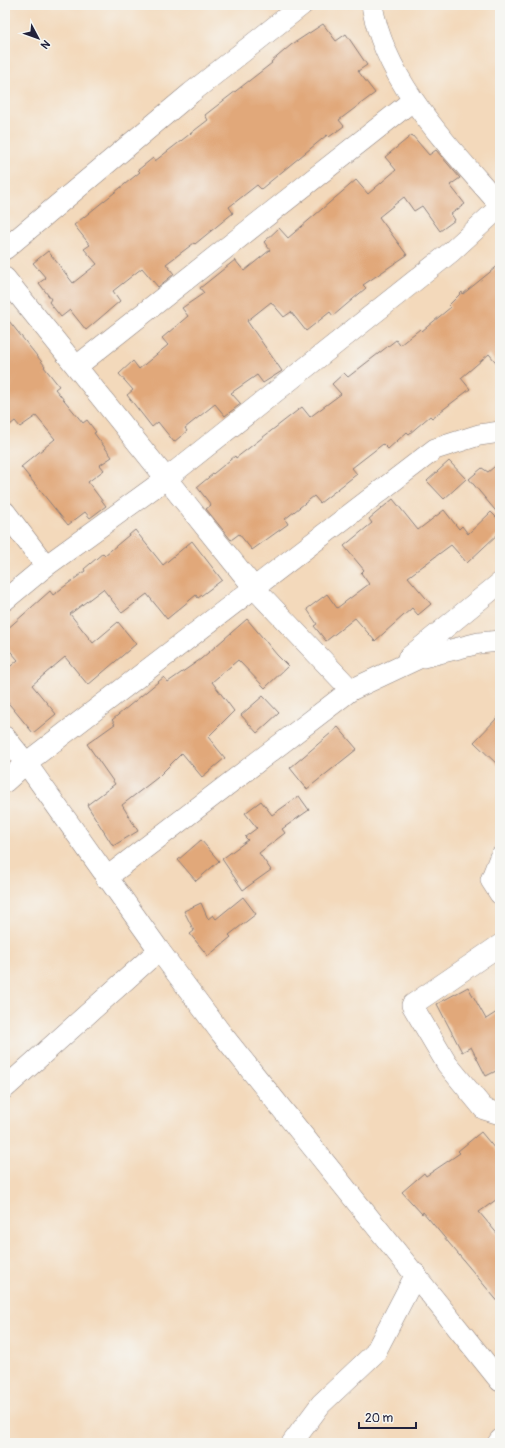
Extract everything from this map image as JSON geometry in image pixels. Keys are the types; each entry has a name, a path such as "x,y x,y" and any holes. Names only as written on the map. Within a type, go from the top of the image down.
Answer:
{"street":[{"path":"5,249 191,92 302,5"},
{"path":"5,600 46,566 167,478 445,256 500,206 412,101 388,56 372,5"},
{"path":"77,366 412,101"},
{"path":"5,278 255,588 351,690"},
{"path":"5,782 26,763 435,449 479,435 500,432"},
{"path":"5,512 46,566"},
{"path":"396,668 500,582"},
{"path":"106,878 351,690 419,658 480,643 500,641"},
{"path":"5,737 26,763 106,878 159,950 297,1129 416,1274 500,1381"},
{"path":"500,857 491,880 500,894"},
{"path":"500,945 412,1005 447,1064 484,1109 500,1114"},
{"path":"5,1088 159,950"},
{"path":"292,1443 321,1404 375,1352 416,1274"}],"building":[{"path":"323,24 336,41 346,34 367,65 358,71 375,93 339,120 344,126 329,137 327,135 261,189 257,185 229,207 233,213 195,244 194,243 166,264 174,274 158,287 142,268 113,291 120,301 86,330 70,310 61,317 49,302 51,299 39,283 46,278 33,263 48,251 73,283 97,264 84,249 90,245 74,225 140,172 138,170 153,158 155,161 208,120 205,115 272,63 271,62 291,45"},
{"path":"412,135 429,155 436,150 460,178 450,185 465,204 451,214 455,220 440,231 422,206 414,211 404,197 379,217 407,255 363,285 366,288 333,316 330,312 306,331 291,312 284,317 271,302 247,321 282,371 263,383 257,375 231,393 241,404 225,416 215,404 185,428 187,431 174,442 158,422 152,427 127,395 133,390 119,374 133,361 139,369 168,345 162,338 188,316 182,308 204,293 200,288 235,260 244,271 270,250 264,242 279,228 288,238 356,180 368,194 396,170 385,157"},
{"path":"500,264 500,367 489,354 461,378 470,389 432,418 430,416 409,434 407,432 388,449 383,444 352,468 357,474 320,503 314,496 285,519 288,524 252,550 239,534 231,540 206,509 211,505 197,487 235,456 236,458 302,407 310,417 341,394 332,384 344,373 348,377 396,340 400,345 420,329 422,331 451,307 449,305 462,292 463,294"},
{"path":"5,316 59,386 55,389 83,423 87,420 96,432 94,433 112,457 100,465 104,470 88,482 106,506 90,518 85,512 68,525 21,467 55,439 36,416 20,427 15,421 5,429"},
{"path":"449,461 466,479 444,499 427,481"},
{"path":"500,462 500,516 469,479 482,468 488,472"},
{"path":"393,499 418,530 444,510 459,529 462,526 468,534 491,512 500,521 500,532 467,563 451,545 408,577 431,604 418,615 412,608 375,641 355,618 326,641 314,626 317,624 307,609 327,594 337,608 369,584 361,573 364,570 344,546 372,523 369,519"},
{"path":"135,530 163,565 192,541 222,580 198,598 196,595 167,619 147,594 122,613 103,589 70,614 93,643 118,622 136,644 88,685 65,657 32,685 56,714 33,733 5,699 5,671 18,660 5,645 5,631 50,591 53,595 85,571 84,569 103,553 105,555"},
{"path":"247,619 288,666 265,688 238,660 212,682 234,711 208,737 225,758 202,777 182,753 157,778 122,805 138,831 113,846 87,805 115,784 87,744 115,724 112,720 164,677 168,682 201,659"},
{"path":"263,696 279,713 257,733 241,715"},
{"path":"500,715 500,767 474,742"},
{"path":"338,727 357,749 307,789 290,768"},
{"path":"299,796 309,810 282,829 285,833 259,853 271,870 243,890 222,859 248,840 245,837 257,828 245,813 261,801 272,815"},
{"path":"201,840 219,861 196,881 178,860"},
{"path":"243,897 256,914 229,935 231,937 208,956 190,934 194,931 184,911 201,903 208,919 213,915 216,919"},
{"path":"468,987 486,1019 500,1010 500,1069 486,1076 471,1047 462,1052 437,1004"},
{"path":"481,1132 500,1155 500,1197 479,1212 500,1237 500,1304 423,1212 422,1214 402,1192 424,1173 426,1176 460,1153 458,1151"}]}
